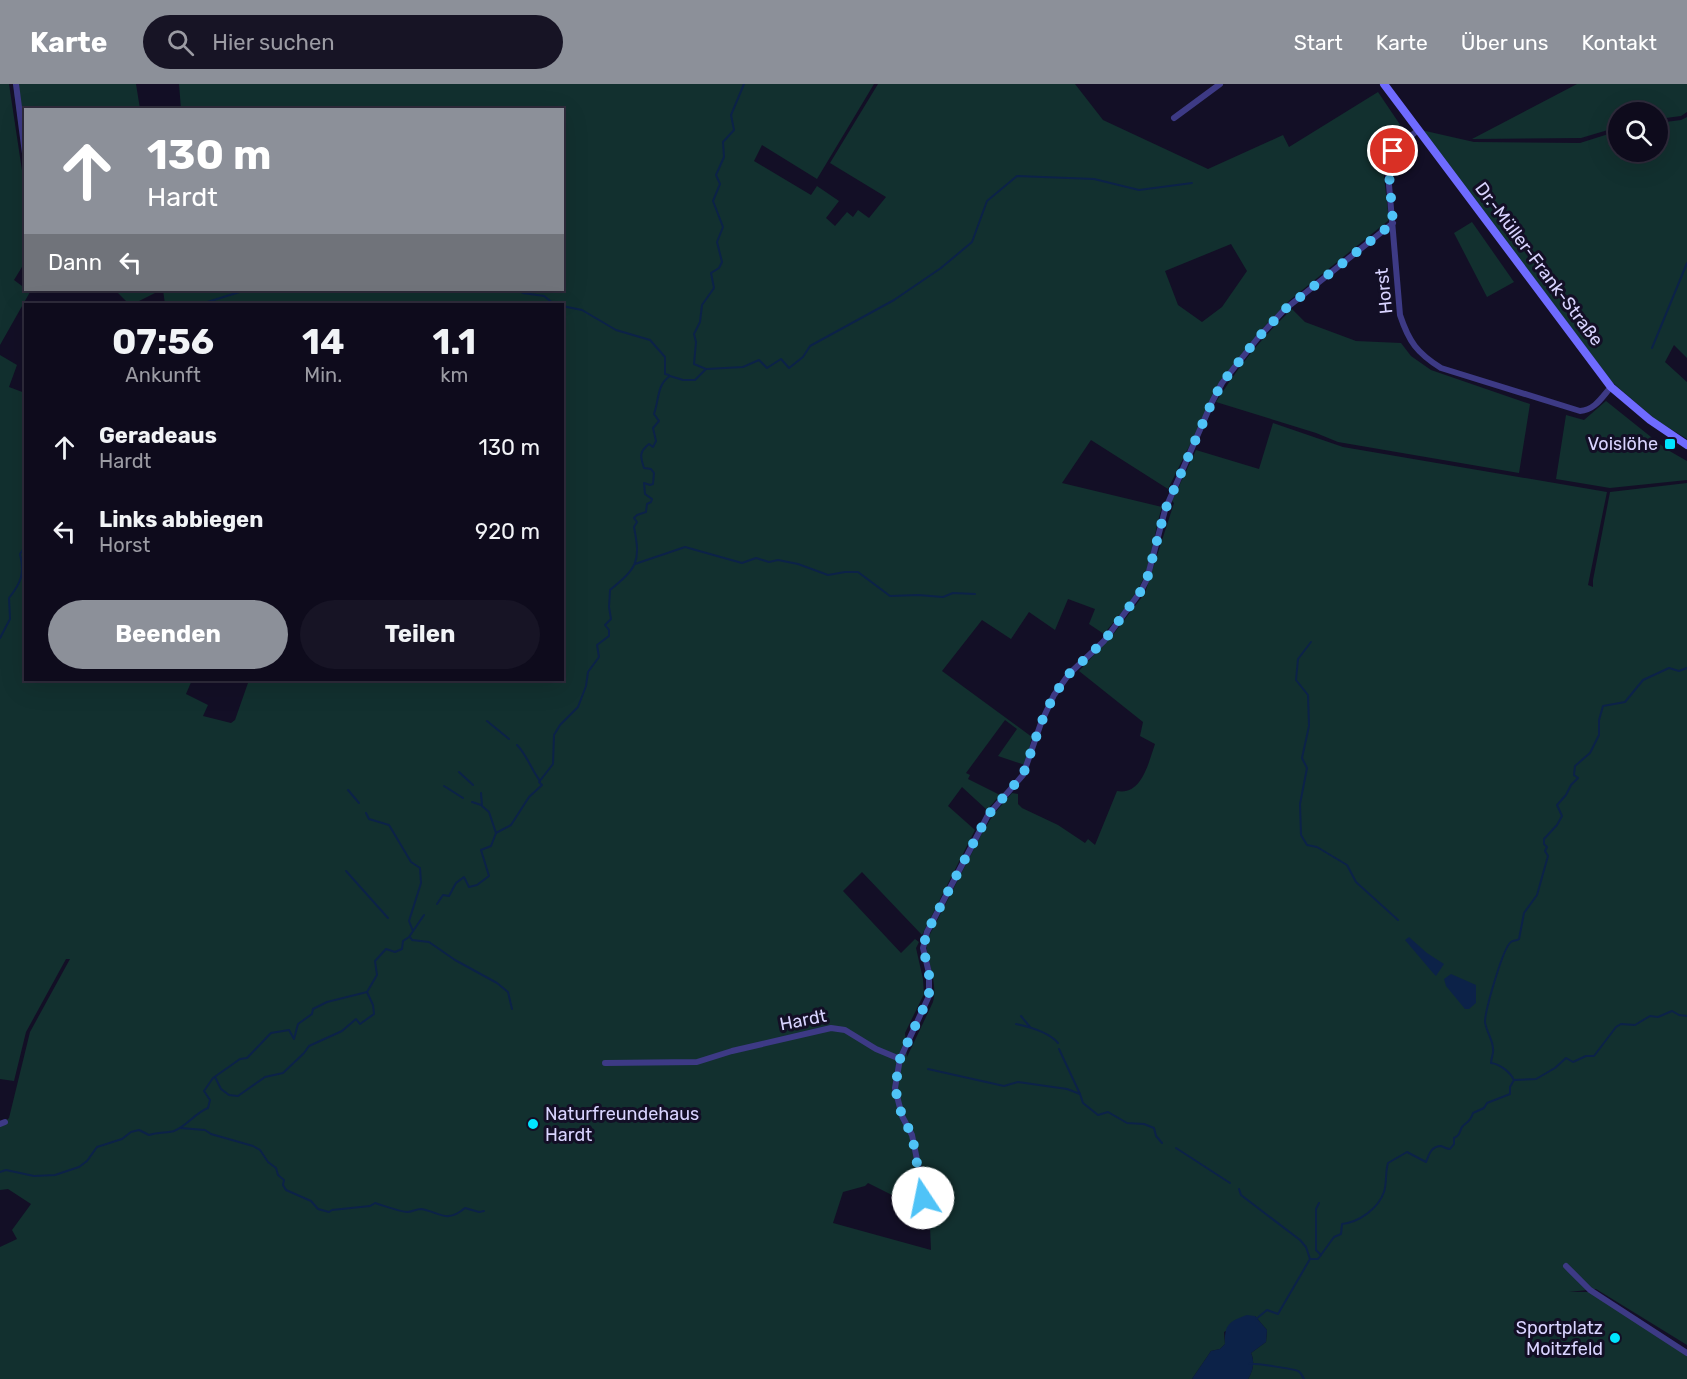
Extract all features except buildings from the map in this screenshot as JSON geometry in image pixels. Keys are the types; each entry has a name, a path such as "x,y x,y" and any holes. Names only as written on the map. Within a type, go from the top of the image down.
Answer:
{"main road":[{"name":"Dr.-Müller-Frank-Straße","path":"1384,84 1611,387 1650,420 1687,445"}],"street":[{"path":"16,84 24,146"},
{"path":"1174,118 1220,84"},
{"name":"Horst","path":"1418,130 1393,151 1388,161 1400,315 1406,333 1416,350 1441,368 1580,411 1587,411 1594,406 1611,387"},
{"path":"926,1204 912,1135 902,1116 895,1088 900,1059 929,996 929,973 923,948 927,932 988,815 1023,775 1041,723 1054,695 1069,674 1104,641 1141,591 1147,579 1165,510 1222,383 1257,339 1284,310 1393,223"},
{"name":"Hardt","path":"605,1063 697,1062 732,1050 831,1028 845,1030 876,1049 900,1059"},
{"path":"1566,1266 1596,1294 1687,1353"}],"green space":[{"path":"0,84 9,84 24,184 24,264 14,280 24,288 24,291 30,292 0,345"},
{"path":"13,84 136,84 140,108 24,108 24,163"},
{"path":"179,84 874,84 817,179 762,145 754,161 811,195 817,186 839,201 826,218 835,226 847,212 853,217 858,210 869,218 886,197 830,163 878,84 1075,84 1103,120 1208,169 1283,135 1289,147 1378,92 1405,132 1382,159 1389,220 1290,300 1259,332 1222,380 1168,489 1091,440 1062,483 1162,507 1143,581 1128,605 1104,634 1089,624 1095,609 1068,599 1055,630 1029,612 1011,639 982,620 942,671 1032,737 1025,765 998,756 1017,729 1005,720 966,773 970,775 968,779 1000,795 987,810 962,787 948,806 975,830 922,935 862,872 843,891 901,953 915,939 919,942 916,948 924,994 905,1033 907,1057 933,1002 934,987 926,942 993,815 1012,793 1018,794 1018,804 1022,808 1058,825 1085,843 1088,839 1095,845 1117,791 1133,788 1147,768 1155,744 1140,736 1143,722 1079,671 1115,632 1145,593 1174,503 1172,501 1196,450 1259,469 1273,423 1343,447 1607,492 1588,585 1593,587 1610,492 1687,483 1687,1345 1596,1289 1569,1292 1589,1292 1687,1355 1687,1379 1248,1379 1253,1366 1251,1353 1266,1342 1267,1330 1255,1316 1224,1332 1225,1344 1220,1349 1211,1351 1192,1379 0,1379 0,1247 17,1239 12,1230 31,1204 8,1189 0,1190 0,1126 9,1118 30,1032 70,959 66,959 26,1032 14,1081 0,1079 0,355 17,365 9,387 24,393 24,681 192,681 186,694 208,705 203,716 231,723 235,720 249,681 564,681 564,303 165,303 163,291 564,291 564,108 181,108","holes":["1231,244 1247,271 1222,307 1202,322 1178,305 1165,271","868,1183 898,1198 919,1199 930,1226 931,1250 833,1223 843,1192 865,1186"]},
{"path":"1577,84 1687,84 1687,112 1681,116 1668,118 1668,102 1608,102 1608,130 1581,138 1472,139"},
{"path":"1687,117 1687,358 1674,345 1665,362 1687,382 1687,439 1656,420 1613,383 1421,130 1474,142 1580,143 1608,134 1608,162 1668,162 1668,122"},
{"path":"1472,222 1514,282 1487,297 1454,233"},
{"path":"116,291 159,291 135,303 128,303"},
{"path":"1292,309 1305,322 1356,341 1401,343 1411,356 1431,370 1530,404 1519,473 1338,442 1216,402 1251,353"},
{"path":"1606,401 1666,449 1687,461 1687,480 1610,488 1556,479 1566,415 1584,420"}],"water":[{"path":"1409,937 1444,964 1436,976 1405,940"},
{"path":"1451,974 1476,985 1476,1003 1469,1009 1465,1009 1446,986 1444,979"},
{"path":"1247,1315 1255,1316 1267,1330 1266,1342 1251,1353 1253,1366 1248,1379 1192,1379 1211,1351 1220,1349 1225,1344 1229,1324"}],"waterway":[{"path":"437,904 443,895 449,896 456,883 464,877 469,887 477,885 489,876 481,850 491,846 496,833 511,825 529,797 542,785 539,782 553,764 554,735 560,725 578,707 586,686 588,672 599,657 597,645 609,636 609,630 605,625 611,619 610,590 626,576 635,563 637,549 634,527 637,522 634,518 646,512 647,504 652,499 645,494 644,483 653,484 654,473 651,469 644,468 641,454 649,444 653,447 656,441 653,428 659,421 654,414 661,388 670,376 683,380 695,380 706,369 694,364 696,342 694,334 700,322 702,305 714,288 711,273 719,268 722,262 717,242 723,227 713,201 720,184 716,175 724,157 723,142 734,130 731,115 744,84"},
{"path":"707,369 743,367 759,360 767,368 781,359 789,368 803,357 810,346 894,300 941,268 972,242 987,201 1017,176 1094,179 1139,190 1192,183"},
{"path":"1652,348 1687,263"},
{"path":"204,303 243,291"},
{"path":"520,291 544,296 553,303"},
{"path":"564,306 582,310 616,330 650,340 665,357 665,374 669,375"},
{"path":"635,564 685,547 742,563 756,558 769,562 778,560 798,564 828,575 858,572 890,596 943,597 953,593 975,594"},
{"path":"0,638 10,619 9,598 21,578 20,554 24,548"},
{"path":"1311,642 1298,659 1296,680 1308,695 1309,726 1302,758 1307,768 1300,804 1301,835 1307,845 1317,847 1347,865 1356,882 1398,920"},
{"path":"1514,1080 1504,1069 1491,1063 1493,1046 1485,1022 1495,980 1504,955 1511,942 1519,939 1524,913 1537,895 1548,856 1544,839 1562,816 1557,805 1578,778 1574,775 1575,766 1590,753 1599,735 1599,720 1603,706 1625,702 1643,680 1669,668 1679,671 1687,668"},
{"path":"487,721 509,739"},
{"path":"517,745 540,781"},
{"path":"459,772 473,785"},
{"path":"444,786 463,798"},
{"path":"348,790 359,803"},
{"path":"481,793 482,806 489,812 496,833"},
{"path":"472,802 481,805"},
{"path":"366,813 369,819 389,825 411,862 420,868 421,883 409,921 413,931"},
{"path":"346,871 388,918"},
{"path":"0,1172 6,1170 34,1176 55,1175 79,1167 87,1161 97,1147 122,1139 131,1132 139,1130 149,1135 179,1129 208,1108 210,1100 204,1091 213,1078 240,1059 247,1058 271,1033 289,1030 294,1039 298,1024 312,1014 313,1009 327,1002 367,992 377,975 375,961 386,949 395,952 402,949 403,941 409,937 424,915"},
{"path":"410,937 412,940 429,942 455,960 497,983 508,992 512,1009"},
{"path":"215,1077 221,1089 229,1095 238,1096 265,1077 283,1073 309,1046 342,1031 356,1019 360,1024 374,1014 367,992"},
{"path":"1256,1319 1267,1310 1278,1314 1310,1259 1318,1259 1334,1237 1341,1234 1342,1224 1361,1217 1373,1209 1385,1189 1388,1163 1407,1152 1426,1162 1435,1148 1441,1146 1450,1149 1454,1144 1454,1138 1470,1120 1473,1113 1484,1108 1487,1103 1510,1094 1510,1087 1514,1080 1536,1079 1555,1068 1566,1058 1573,1062 1586,1056 1594,1056 1616,1027 1621,1024 1635,1025 1650,1016 1658,1017 1672,1011 1687,1016"},
{"path":"1021,1016 1030,1027"},
{"path":"1016,1024 1033,1028 1058,1043"},
{"path":"1059,1049 1080,1094"},
{"path":"928,1069 1004,1086 1018,1082 1067,1089 1080,1094 1083,1103 1098,1115 1108,1112 1127,1123 1144,1124 1154,1128 1156,1136 1162,1143"},
{"path":"180,1128 205,1130 260,1150 284,1180 283,1185 286,1190 311,1201 318,1209 329,1212 370,1206 375,1203 409,1212 428,1210 443,1216 453,1215 465,1208 484,1211"},
{"path":"1176,1148 1230,1183"},
{"path":"1239,1189 1241,1195 1300,1240 1306,1247 1310,1259"},
{"path":"1319,1203 1316,1209 1316,1250 1321,1255"},
{"path":"1249,1364 1295,1370 1304,1379"}],"place":[{"name":"Voislöhe","path":"1670,444"},
{"name":"Naturfreundehaus Hardt","path":"533,1124"},
{"name":"Sportplatz Moitzfeld","path":"1615,1338"}],"route":[{"path":"923,1198 912,1135 899,1108 895,1088 900,1059 929,996 929,973 923,948 927,932 988,815 1023,775 1034,741 1054,695 1069,674 1104,641 1141,591 1147,579 1165,510 1222,383 1257,339 1284,310 1393,223 1388,175 1388,161 1393,151"}]}
